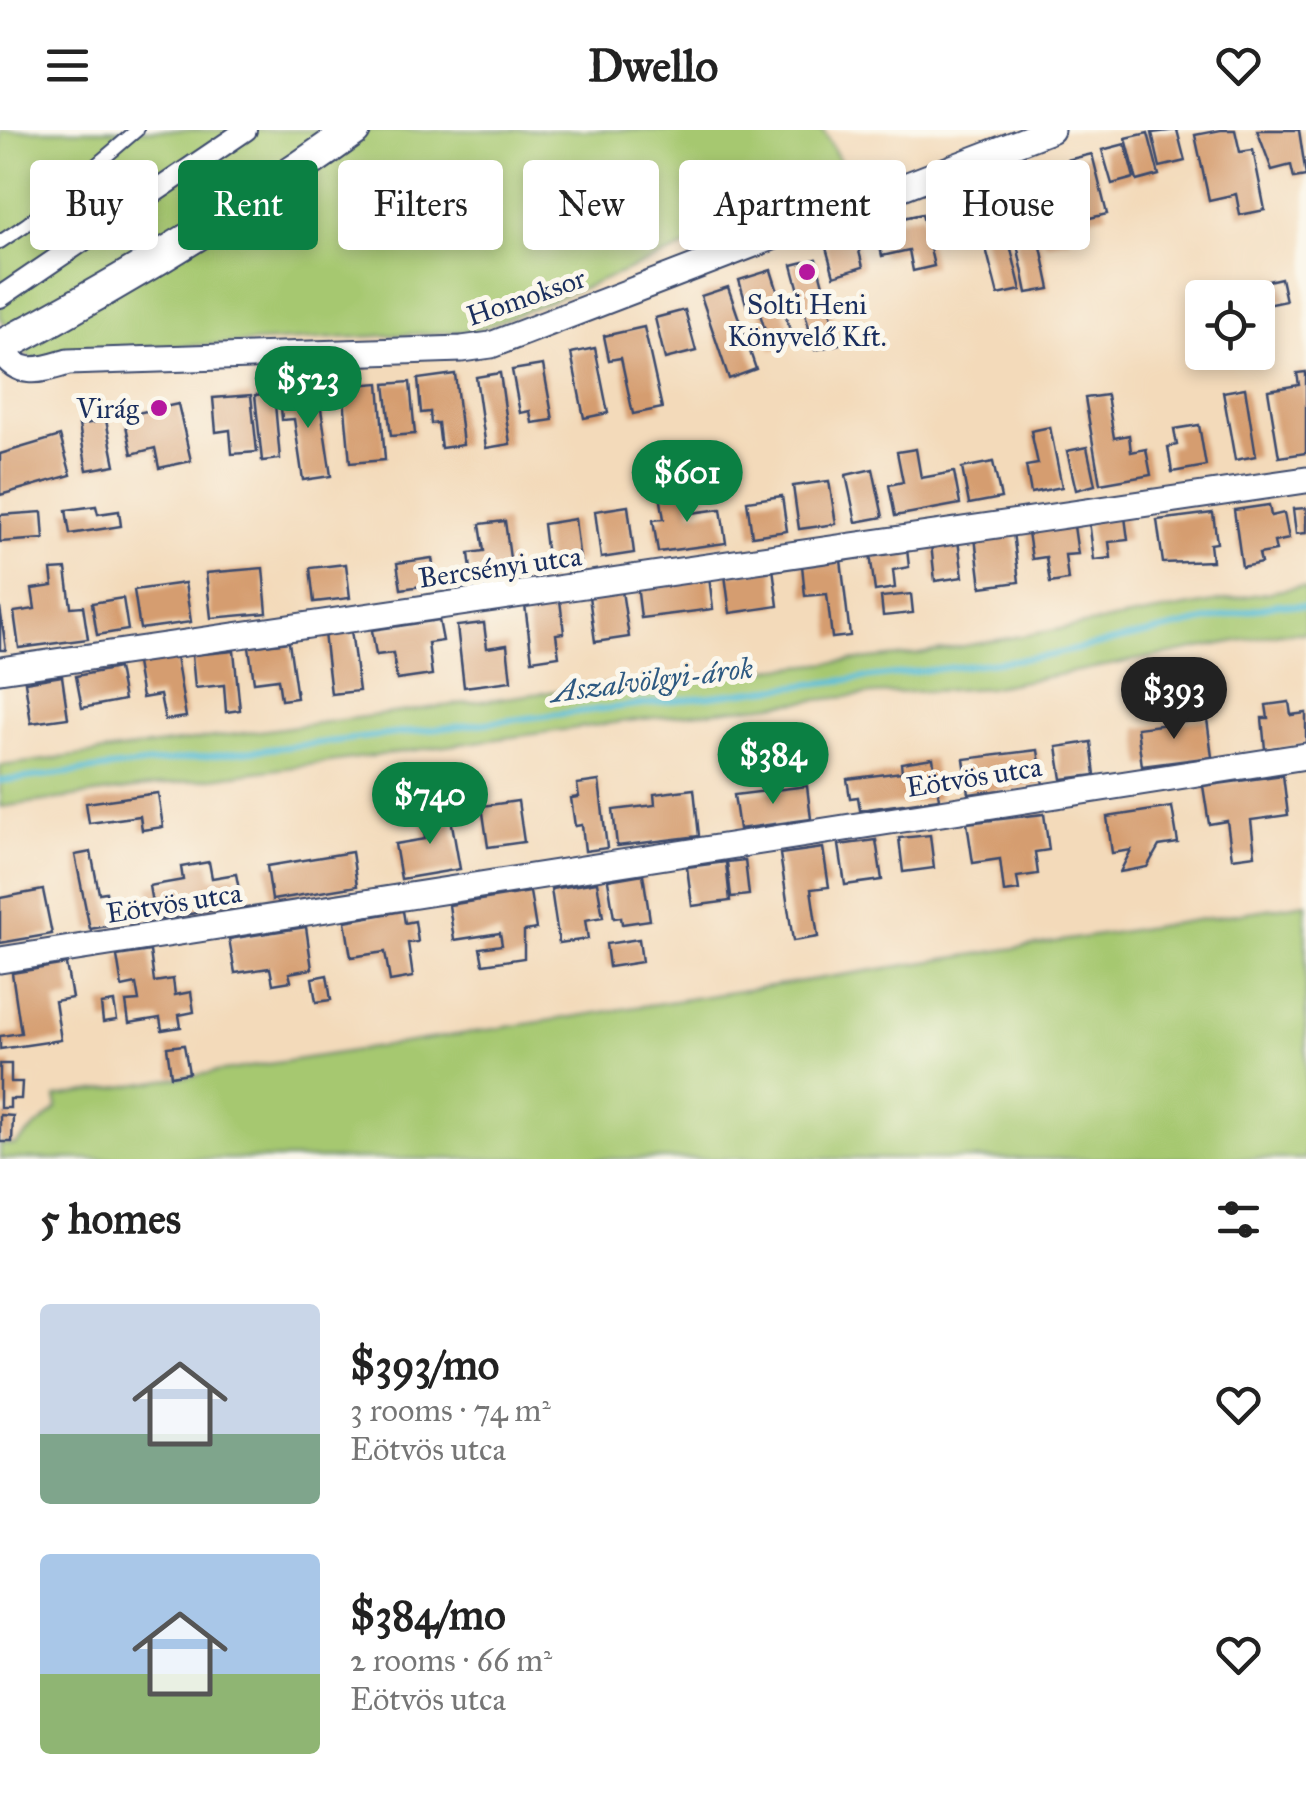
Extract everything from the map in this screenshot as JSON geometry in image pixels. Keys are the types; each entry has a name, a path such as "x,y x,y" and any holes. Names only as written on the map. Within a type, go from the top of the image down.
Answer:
{"street":[{"path":"0,297 246,130"},
{"path":"0,348 136,276 240,211 354,130"},
{"name":"Homoksor","path":"0,348 11,365 32,373 68,362 462,350 490,345 1011,137 1052,130"},
{"name":"Bercsényi utca","path":"0,670 1306,480"},
{"name":"Eötvös utca","path":"0,960 1306,756"}],"lane":[{"path":"0,242 28,224 137,130"}],"green space":[{"path":"0,130 823,130 839,160 679,160 679,250 475,331 147,348 32,361 0,317"},
{"path":"1306,588 1306,633 1280,633 988,688 873,694 643,719 0,807 0,766 571,689 919,654"},
{"path":"1306,903 1306,1159 0,1159 0,1144 15,1145 57,1109 56,1097"}],"building":[{"path":"1177,130 1185,161 1160,167 1152,133"},
{"path":"1235,130 1240,152 1253,150 1265,210 1240,215 1236,194 1209,200 1195,135"},
{"path":"1257,130 1299,130 1306,176 1294,178 1291,165 1272,170"},
{"path":"1148,133 1159,175 1137,181 1126,138"},
{"path":"1125,144 1134,178 1112,184 1102,150"},
{"path":"1092,154 1107,214 1090,218 1090,160 1067,160"},
{"path":"922,214 926,250 930,250 934,266 913,271 909,250 882,256 881,250 906,250 906,217"},
{"path":"827,250 859,250 863,267 834,276"},
{"path":"986,250 1011,250 1021,290 998,295"},
{"path":"1018,250 1042,250 1050,289 1027,293"},
{"path":"816,259 839,344 815,350 792,265"},
{"path":"771,270 794,343 771,350 757,304 747,307 739,280"},
{"path":"1281,278 1286,301 1275,303 1272,280"},
{"path":"728,287 756,369 729,379 701,296"},
{"path":"685,310 696,351 665,359 655,318"},
{"path":"644,327 662,408 633,414 621,358 609,360 604,336"},
{"path":"595,348 608,413 584,418 571,353"},
{"path":"543,365 553,420 532,423 530,411 520,413 512,370"},
{"path":"1306,372 1306,453 1279,457 1268,390 1299,385 1297,373"},
{"path":"500,373 510,444 486,448 476,377"},
{"path":"455,374 463,445 441,448 438,423 431,424 430,412 421,413 418,379"},
{"path":"410,382 415,434 391,436 385,384"},
{"path":"379,383 385,460 350,463 343,386"},
{"path":"1245,388 1256,456 1235,460 1223,392"},
{"path":"318,389 331,476 303,480 294,419 282,420 280,392"},
{"path":"274,393 280,459 262,461 255,395"},
{"path":"251,395 257,452 232,454 230,430 216,432 213,398"},
{"path":"1107,395 1114,438 1129,435 1131,452 1146,449 1151,475 1100,484 1085,398"},
{"path":"178,404 191,461 159,468 155,448 132,454 124,416"},
{"path":"106,420 115,465 87,470 79,425"},
{"path":"1199,425 1206,466 1172,472 1168,447 1177,445 1174,429"},
{"path":"1050,427 1062,487 1031,493 1026,466 1038,464 1031,431"},
{"path":"60,436 71,475 0,495 0,454"},
{"path":"1087,447 1095,485 1076,490 1067,451"},
{"path":"916,449 921,478 954,472 960,504 895,516 889,485 903,482 897,452"},
{"path":"993,462 1001,498 969,504 962,468"},
{"path":"873,469 883,517 856,522 846,475"},
{"path":"829,481 836,524 799,529 793,486"},
{"path":"688,492 691,513 721,509 726,543 658,552 653,520 664,519 660,495"},
{"path":"782,496 787,531 752,536 747,501"},
{"path":"1269,505 1271,516 1284,513 1289,539 1274,542 1276,551 1259,554 1261,563 1242,567 1234,510"},
{"path":"96,506 98,514 119,511 121,526 70,534 66,510"},
{"path":"628,506 634,553 601,558 595,511"},
{"path":"1306,508 1306,533 1296,534 1293,509"},
{"path":"42,512 44,539 0,542 0,515"},
{"path":"1213,513 1217,543 1210,544 1212,561 1163,563 1157,520"},
{"path":"1125,517 1128,540 1109,542 1111,558 1094,560 1089,521"},
{"path":"575,519 580,561 548,566 543,524"},
{"path":"505,521 512,573 472,579 469,553 484,551 480,524"},
{"path":"1074,526 1078,554 1065,555 1068,580 1050,583 1046,557 1032,559 1028,532"},
{"path":"1013,532 1019,582 981,587 975,537"},
{"path":"958,540 963,577 935,581 931,544"},
{"path":"907,549 909,567 893,570 895,588 875,591 870,554"},
{"path":"432,558 436,584 401,589 397,563"},
{"path":"841,560 850,636 832,638 827,594 805,596 802,565"},
{"path":"346,564 350,598 314,602 310,568"},
{"path":"263,568 267,613 211,618 206,573"},
{"path":"773,568 778,606 730,613 725,575"},
{"path":"66,569 71,607 83,606 88,639 19,648 14,612 35,609 32,589 53,586 51,570"},
{"path":"709,577 713,609 641,618 637,585"},
{"path":"185,583 191,622 140,629 134,590"},
{"path":"622,591 629,637 595,642 589,596"},
{"path":"911,594 913,613 883,616 881,597"},
{"path":"123,598 128,630 97,635 92,603"},
{"path":"560,600 564,633 556,634 559,656 532,660 525,605"},
{"path":"0,607 6,650 0,650"},
{"path":"439,620 443,641 428,643 432,675 397,680 393,653 376,655 372,630"},
{"path":"484,623 487,648 507,645 511,681 464,687 457,626"},
{"path":"351,630 359,691 331,694 324,633"},
{"path":"289,642 297,698 281,700 278,679 254,682 249,647"},
{"path":"234,651 240,710 226,712 224,685 195,688 192,655"},
{"path":"176,656 186,717 165,720 160,695 142,698 136,663"},
{"path":"118,668 124,700 82,708 76,676"},
{"path":"62,676 68,718 31,723 25,682"},
{"path":"1289,702 1291,715 1306,713 1306,744 1265,749 1262,718 1268,718 1266,705"},
{"path":"1207,719 1212,757 1142,766 1137,728"},
{"path":"1091,742 1095,775 1062,779 1057,747"},
{"path":"1038,750 1043,785 969,794 964,759"},
{"path":"933,758 939,799 860,810 858,797 850,798 847,779 902,772 901,763"},
{"path":"1283,775 1288,815 1251,820 1255,855 1232,858 1227,821 1209,824 1203,786"},
{"path":"599,781 607,848 585,851 582,825 575,826 571,798 579,797 577,784"},
{"path":"807,786 811,819 739,829 734,795"},
{"path":"694,789 699,836 617,846 613,810 655,805 654,794"},
{"path":"158,793 163,827 142,830 140,816 89,823 86,803"},
{"path":"518,801 524,842 488,847 482,806"},
{"path":"449,807 460,869 401,879 395,844 425,839 421,812"},
{"path":"1172,807 1178,843 1159,846 1147,867 1120,872 1131,850 1112,853 1107,817"},
{"path":"1044,814 1049,850 1035,852 1038,874 1017,877 1019,890 1004,892 1000,859 973,863 967,823"},
{"path":"930,835 934,868 903,872 899,838"},
{"path":"876,840 882,880 845,885 839,845"},
{"path":"823,848 829,887 811,889 818,937 793,941 780,854"},
{"path":"91,852 99,893 106,892 113,925 90,929 75,855"},
{"path":"352,852 357,886 272,900 267,866"},
{"path":"745,860 749,895 731,897 727,862"},
{"path":"209,862 212,878 236,874 242,905 155,920 149,886 183,880 181,867"},
{"path":"726,862 730,901 692,906 687,867"},
{"path":"643,874 650,920 622,924 621,917 614,918 608,880"},
{"path":"597,882 603,917 585,920 588,939 559,943 551,889"},
{"path":"43,890 52,934 0,943 0,898"},
{"path":"530,892 536,929 524,931 524,958 483,964 480,948 502,945 500,933 454,940 449,905"},
{"path":"403,911 405,923 415,921 418,942 408,943 413,977 390,981 385,952 351,957 345,921"},
{"path":"306,927 312,969 289,973 291,981 273,984 270,968 235,973 229,939"},
{"path":"639,939 642,962 609,967 606,944"},
{"path":"150,951 154,982 173,979 175,995 191,992 194,1012 179,1015 181,1027 162,1030 160,1018 129,1023 126,1002 139,1001 136,984 122,987 117,956"},
{"path":"66,964 72,998 55,1001 61,1040 0,1049 0,1036 21,1033 12,973"},
{"path":"327,975 331,1000 316,1002 312,978"},
{"path":"114,1002 117,1020 103,1022 101,1004"},
{"path":"184,1045 189,1073 171,1076 167,1047"},
{"path":"0,1064 11,1064 11,1082 22,1082 21,1099 10,1099 10,1108 0,1108"},
{"path":"0,1115 13,1116 12,1142 0,1142"}],"waterway":[{"name":"Aszalvölgyi-árok","path":"0,781 1047,656 1279,604 1306,607"}],"place":[{"name":"Solti Heni Könyvelő Kft.","path":"807,272"},
{"name":"Virág","path":"159,408"}]}
